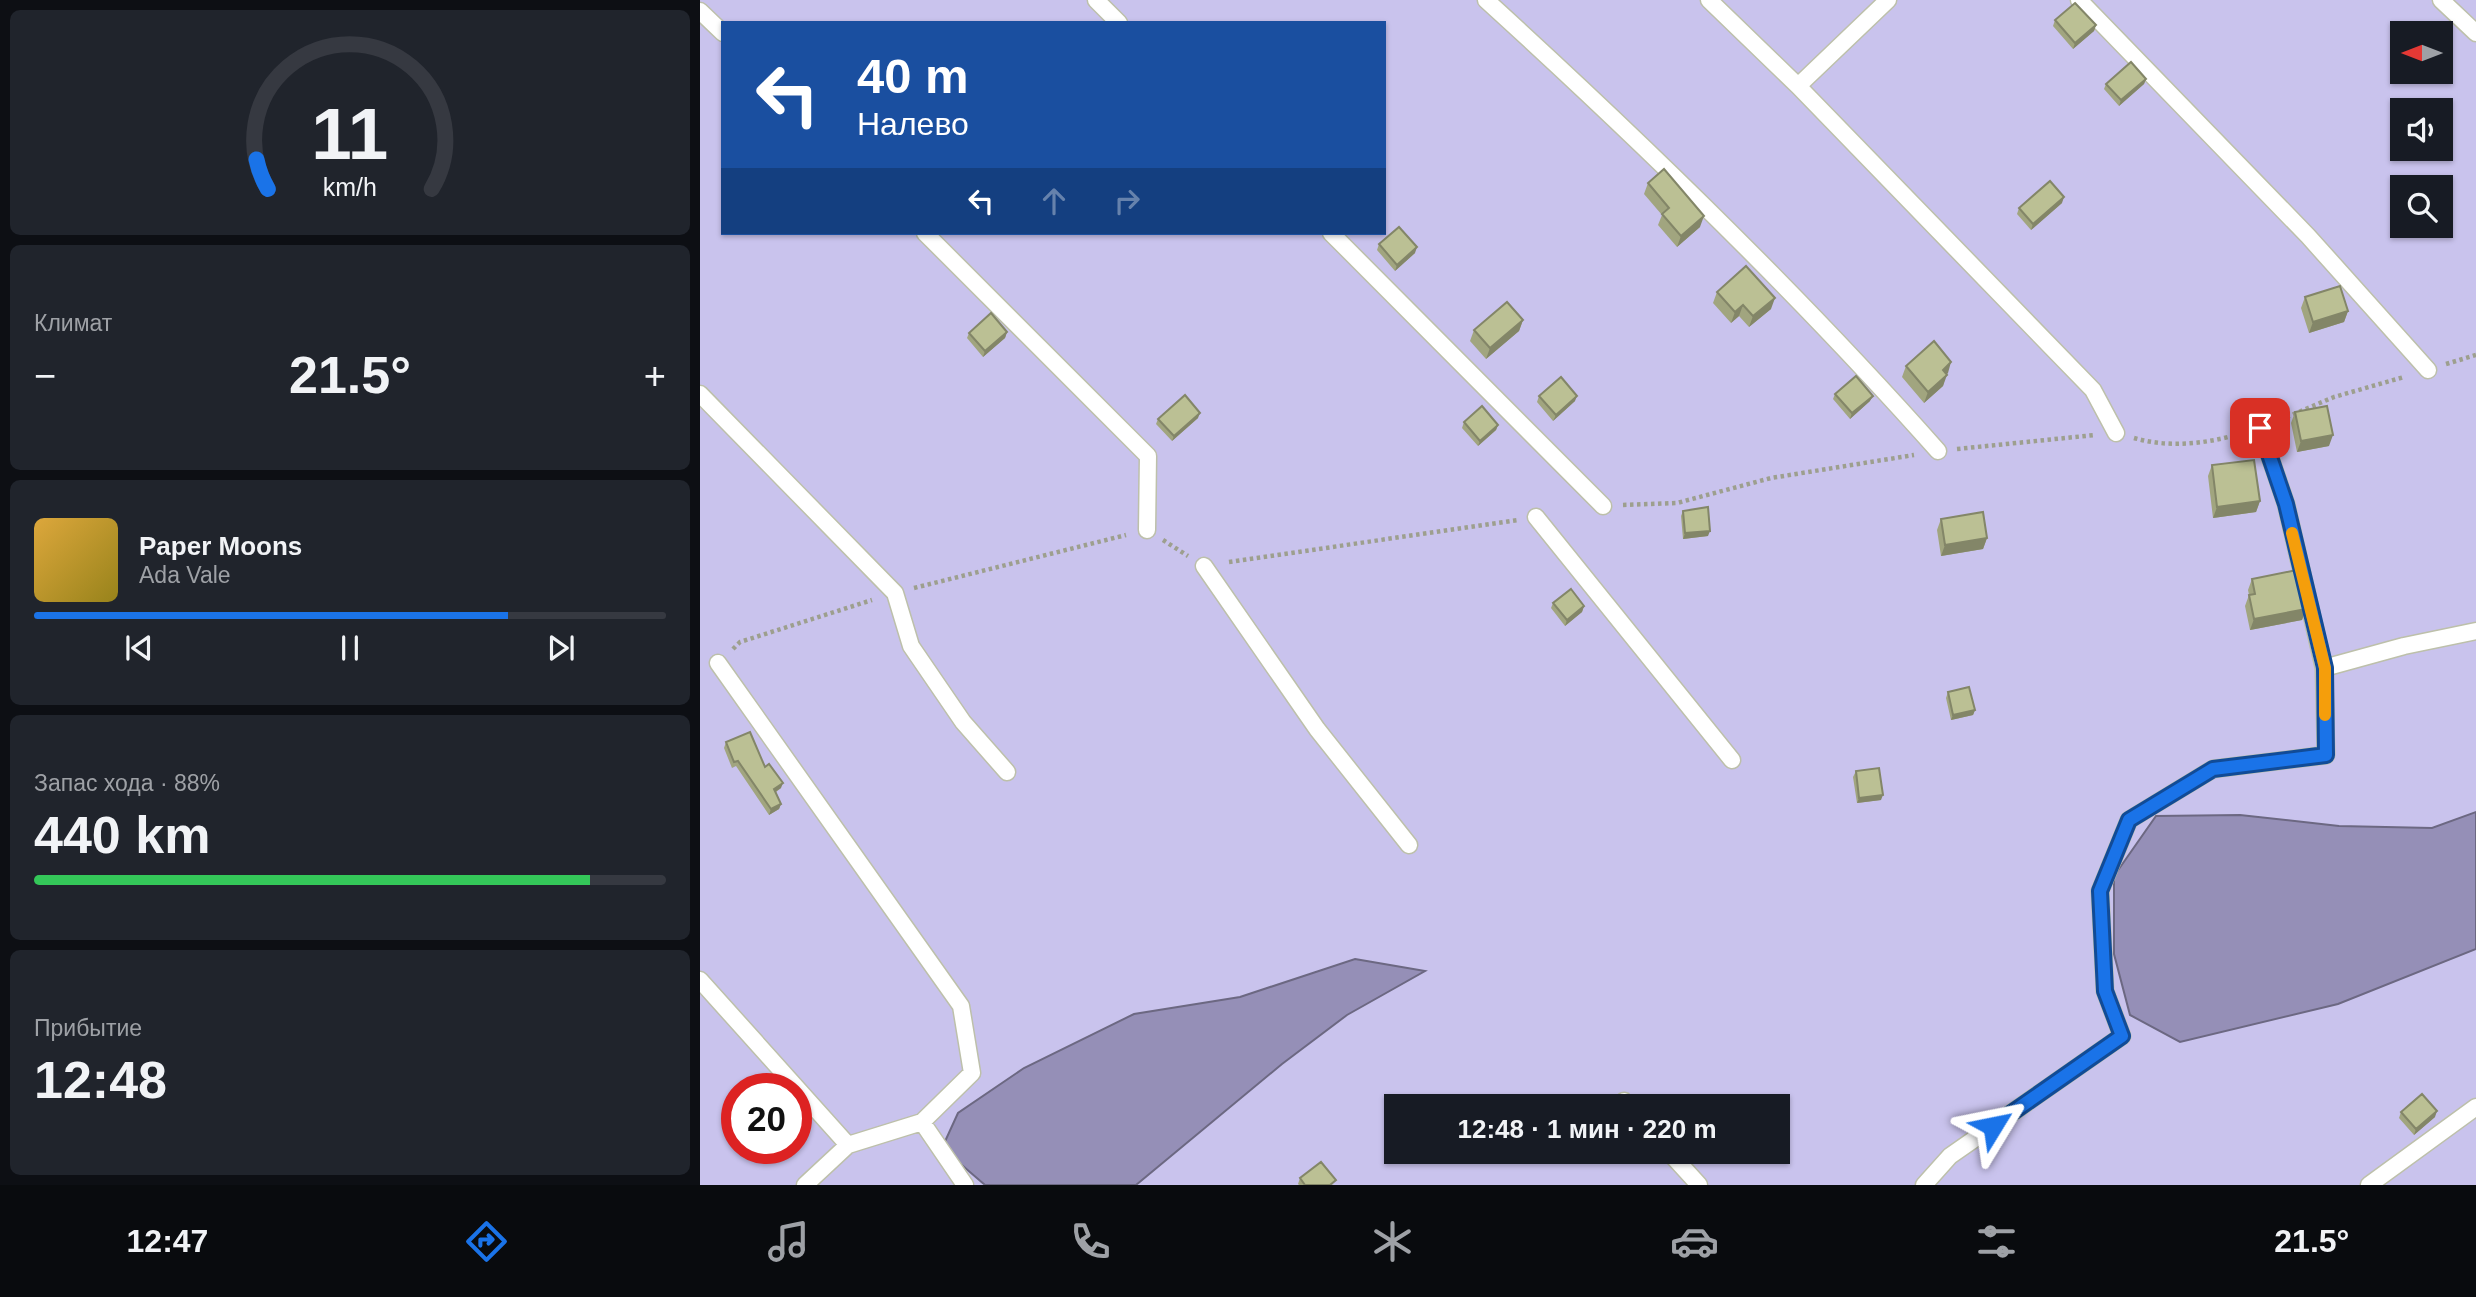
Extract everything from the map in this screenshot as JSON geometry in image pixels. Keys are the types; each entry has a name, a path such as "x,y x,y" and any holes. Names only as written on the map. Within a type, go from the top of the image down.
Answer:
{"lane":[{"path":"1096,0 1117,21"},
{"path":"1486,0 1584,89 1875,380 1938,450"},
{"path":"1709,0 1798,86 2094,390 2116,433"},
{"path":"1798,86 1888,0"},
{"path":"2079,0 2308,236 2428,370"},
{"path":"2441,0 2476,33"},
{"path":"700,11 721,31"},
{"path":"927,235 1148,456 1147,530"},
{"path":"1333,235 1603,506"},
{"path":"700,394 895,593 911,646 963,722 1007,772"},
{"path":"1924,1185 1950,1156 2122,1036 2105,991 2100,891 2129,820 2213,769 2326,755 2325,668 2286,504 2260,428"},
{"path":"1536,517 1732,761"},
{"path":"1204,566 1317,729 1409,845"},
{"path":"2325,668 2404,646 2476,631"},
{"path":"718,663 961,1006 972,1073 922,1122 848,1144 805,1185"},
{"path":"700,981 848,1144"},
{"path":"2369,1185 2476,1107"},
{"path":"922,1122 965,1185"},
{"path":"1680,1164 1699,1185"}],"shaded area":[{"path":"700,0 2476,0 2476,1185 700,1185"},
{"path":"2476,812 2476,949 2338,1004 2180,1042 2130,1015 2114,954 2114,876 2156,816 2240,815 2339,826 2432,828"},
{"path":"1355,959 1425,971 1347,1015 1282,1064 1136,1185 985,1185 942,1148 958,1113 1024,1068 1134,1014 1240,997"}],"building":[{"path":"2075,3 2096,25 2075,43 2055,20"},
{"path":"2131,62 2146,79 2121,100 2106,84"},
{"path":"1664,169 1704,216 1681,236 1662,214 1669,208 1648,183"},
{"path":"2050,181 2064,197 2033,224 2019,208"},
{"path":"1399,227 1417,247 1397,265 1379,244"},
{"path":"1746,266 1775,298 1753,316 1743,305 1735,312 1717,292"},
{"path":"2340,286 2348,311 2313,322 2305,297"},
{"path":"1507,302 1523,320 1490,348 1474,330"},
{"path":"991,313 1007,332 985,351 969,333"},
{"path":"1934,341 1951,362 1943,370 1947,375 1928,392 1906,366"},
{"path":"1856,376 1873,396 1852,413 1835,394"},
{"path":"1561,377 1577,396 1556,415 1539,396"},
{"path":"1185,395 1200,413 1174,436 1158,419"},
{"path":"1482,406 1498,425 1480,441 1464,422"},
{"path":"2327,406 2333,435 2301,441 2295,412"},
{"path":"2254,460 2260,501 2217,507 2212,465"},
{"path":"1708,507 1710,531 1685,533 1683,511"},
{"path":"1983,512 1987,538 1945,545 1941,519"},
{"path":"2297,570 2306,609 2254,619 2249,595 2255,594 2252,579"},
{"path":"1571,589 1584,606 1567,620 1553,603"},
{"path":"1969,687 1975,710 1953,715 1948,692"},
{"path":"750,732 765,767 769,764 783,783 774,789 781,804 771,809 738,761 734,762 726,742"},
{"path":"1879,768 1883,795 1859,798 1856,771"},
{"path":"2422,1094 2437,1111 2416,1129 2401,1112"},
{"path":"1321,1162 1336,1180 1330,1185 1305,1185 1300,1178"}],"slow traffic":[{"path":"2292,533 2325,668 2325,715"}],"route":[{"path":"1993,1126 2122,1036 2105,991 2100,891 2129,820 2213,769 2326,755 2325,668 2286,504 2260,428"}]}
